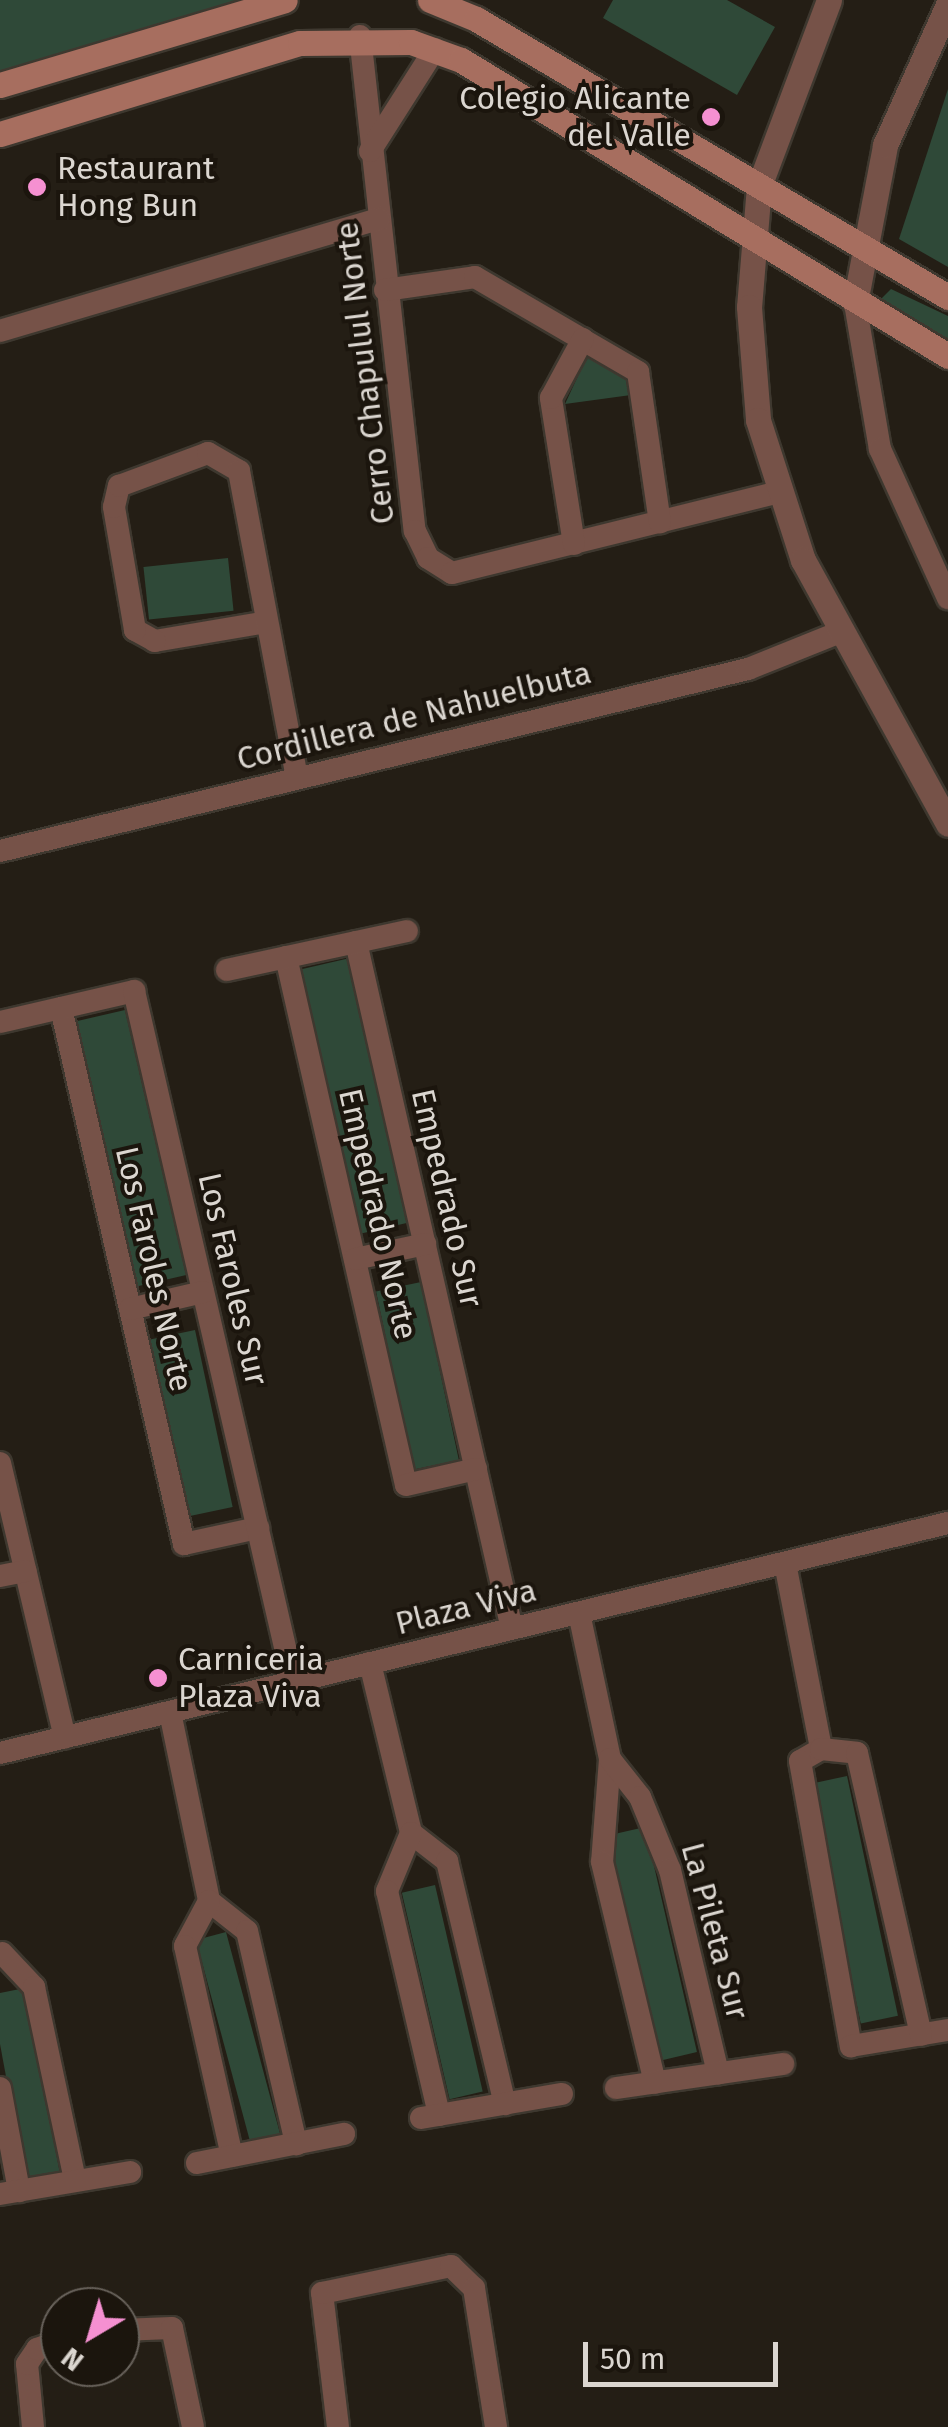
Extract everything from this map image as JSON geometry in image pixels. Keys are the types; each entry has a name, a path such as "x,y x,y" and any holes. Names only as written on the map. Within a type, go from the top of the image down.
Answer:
{"main road":[{"path":"0,86 285,0"},
{"path":"430,0 948,297"},
{"path":"0,134 300,43 360,36 435,50 948,356"}],"street":[{"path":"829,0 759,186 752,236 752,382 776,494 840,632 948,824"},
{"path":"948,4 885,145 862,248 855,303 880,449 948,598"},
{"name":"Cerro Chapulul Norte","path":"360,36 385,290 415,530 428,558 452,573 574,544"},
{"path":"370,151 435,50"},
{"path":"0,330 379,219"},
{"path":"385,290 475,277 638,372 660,522"},
{"path":"582,338 551,398 574,544 776,494"},
{"path":"261,623 156,641 135,630 114,507 120,486 208,453 226,458 239,471 261,623 297,778"},
{"name":"Cordillera de Nahuelbuta","path":"0,851 748,669 840,632"},
{"path":"228,970 406,930"},
{"name":"Empedrado Sur","path":"356,942 512,1629"},
{"name":"Empedrado Norte","path":"286,958 406,1485 476,1470"},
{"name":"Los Faroles Sur","path":"61,1008 134,992 293,1682"},
{"path":"0,1022 61,1008"},
{"name":"Los Faroles Norte","path":"61,1008 184,1544 258,1528"},
{"path":"355,1259 424,1244"},
{"path":"130,1309 203,1292"},
{"path":"0,1463 65,1737"},
{"name":"Plaza Viva","path":"0,1753 948,1523"},
{"path":"785,1563 821,1749"},
{"path":"0,1576 26,1571"},
{"path":"579,1613 610,1759 602,1862 655,2083"},
{"path":"370,1664 411,1833 387,1891 430,2117 562,2094"},
{"path":"170,1712 209,1900 186,1946 232,2156"},
{"path":"921,2035 856,1753 821,1749 800,1761 852,2046 921,2035 948,2030"},
{"name":"La Pileta Sur","path":"610,1759 640,1797 670,1870 718,2074"},
{"path":"411,1833 447,1861 505,2104"},
{"path":"209,1900 247,1931 296,2144"},
{"path":"1,1951 34,1988 76,2180"},
{"path":"616,2088 783,2064"},
{"path":"0,2088 9,2192 130,2172"},
{"path":"196,2162 344,2134"},
{"path":"338,2427 322,2293 452,2266 474,2288 496,2427"},
{"path":"140,2329 172,2328 193,2427"},
{"path":"33,2427 27,2364 40,2348"}],"green space":[{"path":"0,0 255,0 0,72"},
{"path":"613,0 727,0 775,27 737,95 603,18"},
{"path":"948,89 948,267 899,239"},
{"path":"891,289 948,316 948,341 879,301"},
{"path":"589,352 628,376 631,395 565,404"},
{"path":"228,558 234,611 149,620 143,567"},
{"path":"350,958 411,1222 361,1234 300,969"},
{"path":"125,1010 186,1275 136,1287 75,1021"},
{"path":"421,1282 459,1460 414,1470 376,1292"},
{"path":"195,1330 233,1507 188,1517 150,1340"},
{"path":"847,1776 898,2016 861,2024 810,1784"},
{"path":"645,1827 697,2052 660,2061 608,1836"},
{"path":"435,1885 483,2092 450,2099 402,1893"},
{"path":"226,1932 281,2136 251,2144 196,1940"},
{"path":"25,1988 61,2179 26,2185 0,2044 0,1993"}],"place":[{"name":"Colegio Alicante del Valle","path":"711,117"},
{"name":"Restaurant Hong Bun","path":"37,187"},
{"name":"Carniceria Plaza Viva","path":"158,1678"}]}
